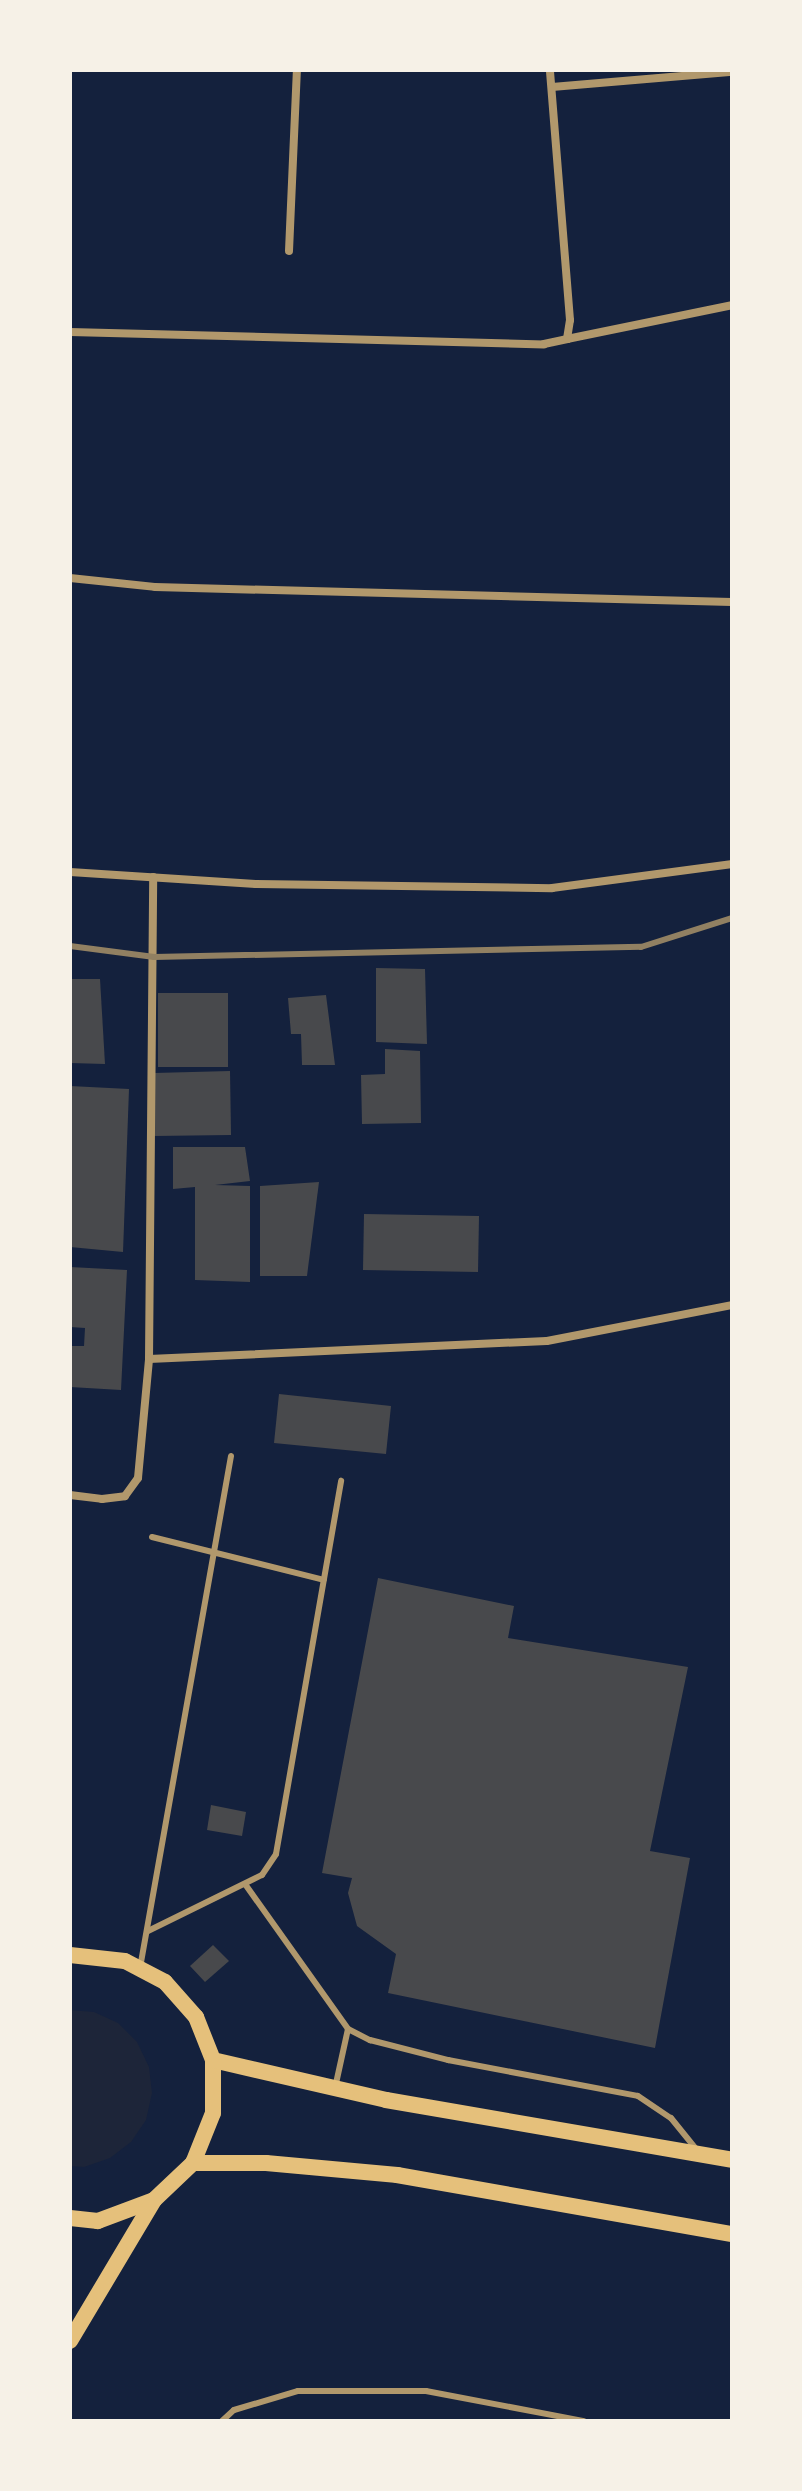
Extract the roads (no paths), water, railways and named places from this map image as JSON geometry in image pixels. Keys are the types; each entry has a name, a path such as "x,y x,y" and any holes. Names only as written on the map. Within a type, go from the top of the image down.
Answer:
{"main road":[{"path":"70,1955 125,1961 165,1982 196,2017 213,2060 213,2113 193,2163 154,2200 70,2341"},
{"path":"213,2060 335,2088 732,2160"},
{"path":"193,2163 266,2163 397,2175 732,2234"},
{"path":"70,2218 98,2221 154,2200"}],"street":[{"path":"289,251 297,70"},
{"path":"550,70 570,320 567,339"},
{"path":"552,87 732,72"},
{"path":"70,332 544,344 732,305"},
{"path":"70,578 155,587 732,602"},
{"path":"70,872 256,884 552,888 732,864"},
{"path":"70,1495 125,1496 138,1478 149,1359 153,877"},
{"path":"149,1359 547,1341 732,1305"}],"lane":[{"path":"140,1969 231,1456"},
{"path":"148,1931 262,1875 276,1854 341,1481"},
{"path":"152,1537 324,1580"},
{"path":"245,1884 348,2029 370,2040 448,2060 638,2096 671,2118 700,2154"},
{"path":"335,2088 348,2029"},
{"path":"222,2421 234,2410 298,2391 426,2391 584,2421"}],"railway":[{"path":"70,946 154,957 641,947 732,918"}]}
